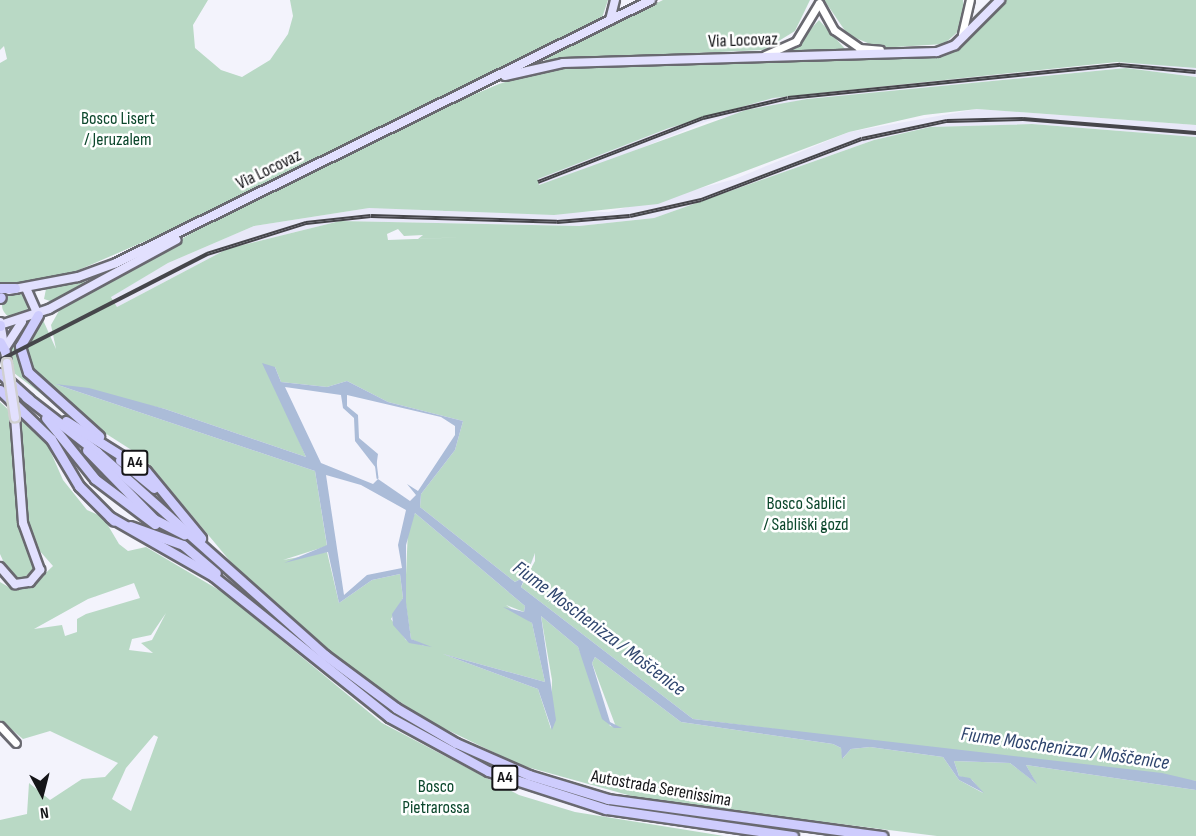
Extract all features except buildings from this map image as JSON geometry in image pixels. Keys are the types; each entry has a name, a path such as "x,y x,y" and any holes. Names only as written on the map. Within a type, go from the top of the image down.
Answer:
{"highway":[{"path":"0,296 15,288"},
{"path":"38,315 20,346 28,372 128,466"},
{"path":"0,342 5,351"},
{"name":"A4","path":"0,373 218,558"},
{"name":"Autostrada Serenissima","path":"0,390 51,439 79,486 110,517 188,559 389,717 488,771 606,809 793,836"},
{"name":"A4","path":"26,397 146,471 218,558"},
{"name":"A4","path":"26,397 128,466 218,558"},
{"name":"A4","path":"26,397 109,490 141,517 218,558"},
{"name":"Autostrada Serenissima","path":"218,558 360,682 426,726 492,760 557,785 641,805 883,836"}],"main road":[{"path":"610,20 615,0"},
{"name":"Via Locovaz","path":"15,288 26,288 88,274 212,217 651,0"},
{"name":"Via Locovaz","path":"471,89 563,63 947,50 1000,0"},
{"name":"Via Locovaz","path":"0,324 38,315 212,217"},
{"path":"26,288 38,315"},
{"path":"5,351 9,336 24,320"},
{"path":"0,324 15,417 23,523 40,570 30,582 15,584 0,567"}],"street":[{"path":"859,48 949,45 964,31 970,0"},
{"path":"819,2 834,30 859,48 873,54"},
{"path":"760,56 795,41 819,2"},
{"path":"0,726 16,743"}],"shaded area":[{"path":"1156,61 1196,68 1196,77 1126,68 807,99 708,121 569,177 539,185 537,179 669,128 773,98"},
{"path":"977,109 1196,125 1196,137 1032,124 930,127 874,140 654,218 579,226 340,221 227,249 117,307 111,296 168,263 254,226 369,208 609,212 735,179 849,132"}],"green space":[{"name":"Bosco Lisert / Jeruzalem","path":"0,0 208,0 193,25 195,48 221,70 242,77 270,60 288,34 293,16 290,0 608,0 602,18 178,227 74,272 31,282 0,282 0,63 7,59 4,46 0,50"},
{"path":"663,0 810,0 795,31 764,50 542,60"},
{"path":"824,0 963,0 965,14 961,29 944,44 880,48 848,35"},
{"name":"Bosco Sablici / Sabliški gozd","path":"1006,0 1196,0 1196,68 1117,62 773,98 669,128 538,179 539,185 746,110 807,99 1126,68 1196,77 1196,125 977,109 924,115 849,132 658,204 554,215 369,208 254,226 168,263 111,297 117,307 227,249 340,221 579,226 654,218 874,140 930,127 1032,124 1196,137 1196,781 693,719 521,587 535,561 535,553 526,576 515,582 420,507 421,494 455,450 463,421 388,402 347,381 327,387 281,382 275,367 268,369 306,457 165,409 55,384 315,471 327,546 283,560 327,552 339,603 372,580 400,574 403,598 391,619 406,640 425,646 411,639 405,598 408,529 415,513 525,606 524,612 506,605 532,623 545,682 443,654 538,689 551,729 552,680 541,616 578,647 610,726 616,727 592,663 595,657 681,722 833,744 841,748 843,758 851,749 870,747 943,757 959,780 983,793 972,780 959,776 954,761 1010,763 1036,783 1026,765 1196,790 1196,836 937,836 646,800 520,765 429,721 355,672 235,567 144,458 94,426 29,365 26,338 43,320 56,349 51,325 60,309 216,219 411,121 499,84 540,71 578,67 944,54 967,41","holes":["398,229 404,236 423,235 418,239 388,240 387,234"]},
{"path":"819,20 847,51 792,53 792,49"},
{"path":"84,279 86,285 53,302 44,299 46,289"},
{"path":"15,292 24,296 28,305 24,314 15,318 6,314 2,305 6,296"},
{"path":"31,321 16,345 20,362 40,390 91,432 14,373 8,345"},
{"path":"0,402 11,412 18,522 35,567 22,580 11,578 0,554"},
{"name":"Bosco Pietrarossa","path":"19,414 45,439 63,480 87,510 103,517 119,544 128,551 146,547 224,593 382,723 519,795 575,812 724,836 0,836 0,820 27,814 29,783 50,800 82,779 105,777 118,763 50,731 23,739 0,720 0,582 12,589 31,587 53,566 38,549 29,524","holes":["134,583 140,598 86,614 77,619 77,632 65,636 62,625 34,629 88,599","166,613 152,640 141,643 153,653 129,650 132,639 151,635","154,735 158,737 131,811 112,799 126,768"]}],"water":[{"path":"262,363 275,367 281,382 327,387 347,381 388,402 463,421 455,450 421,494 420,507 515,582 525,576 521,587 693,719 1162,773 1196,781 1196,790 1026,765 1037,784 1010,763 954,761 959,776 970,778 984,793 959,780 943,757 870,747 851,749 842,759 841,748 833,744 681,722 595,657 592,663 610,722 622,728 614,728 602,719 578,647 541,616 556,720 552,730 538,689 443,654 545,682 532,623 503,607 524,612 525,606 415,513 406,545 406,602 411,639 432,647 409,643 393,625 392,614 403,598 400,574 372,580 339,603 328,552 284,563 327,545 315,471 55,384 89,388 165,409 306,457","holes":["285,387 341,395 343,408 354,418 355,441 376,468 378,454 359,438 358,415 347,406 347,395 441,417 455,426 455,435 418,491 407,484 416,495 410,501 378,479 373,484 321,463","326,475 361,485 406,510 398,545 402,568 367,575 344,595"]}],"waterway":[{"path":"376,462 378,478"}],"railway":[{"path":"538,182 703,118 788,98 1120,65 1196,72"},
{"path":"0,360 207,254 306,223 371,216 557,222 630,216 701,200 862,139 947,121 1023,119 1196,133"}],"water label":[{"name":"Fiume Moschenizza / Moščenice","path":"599,629"},
{"name":"Fiume Moschenizza / Moščenice","path":"1065,749"}]}
